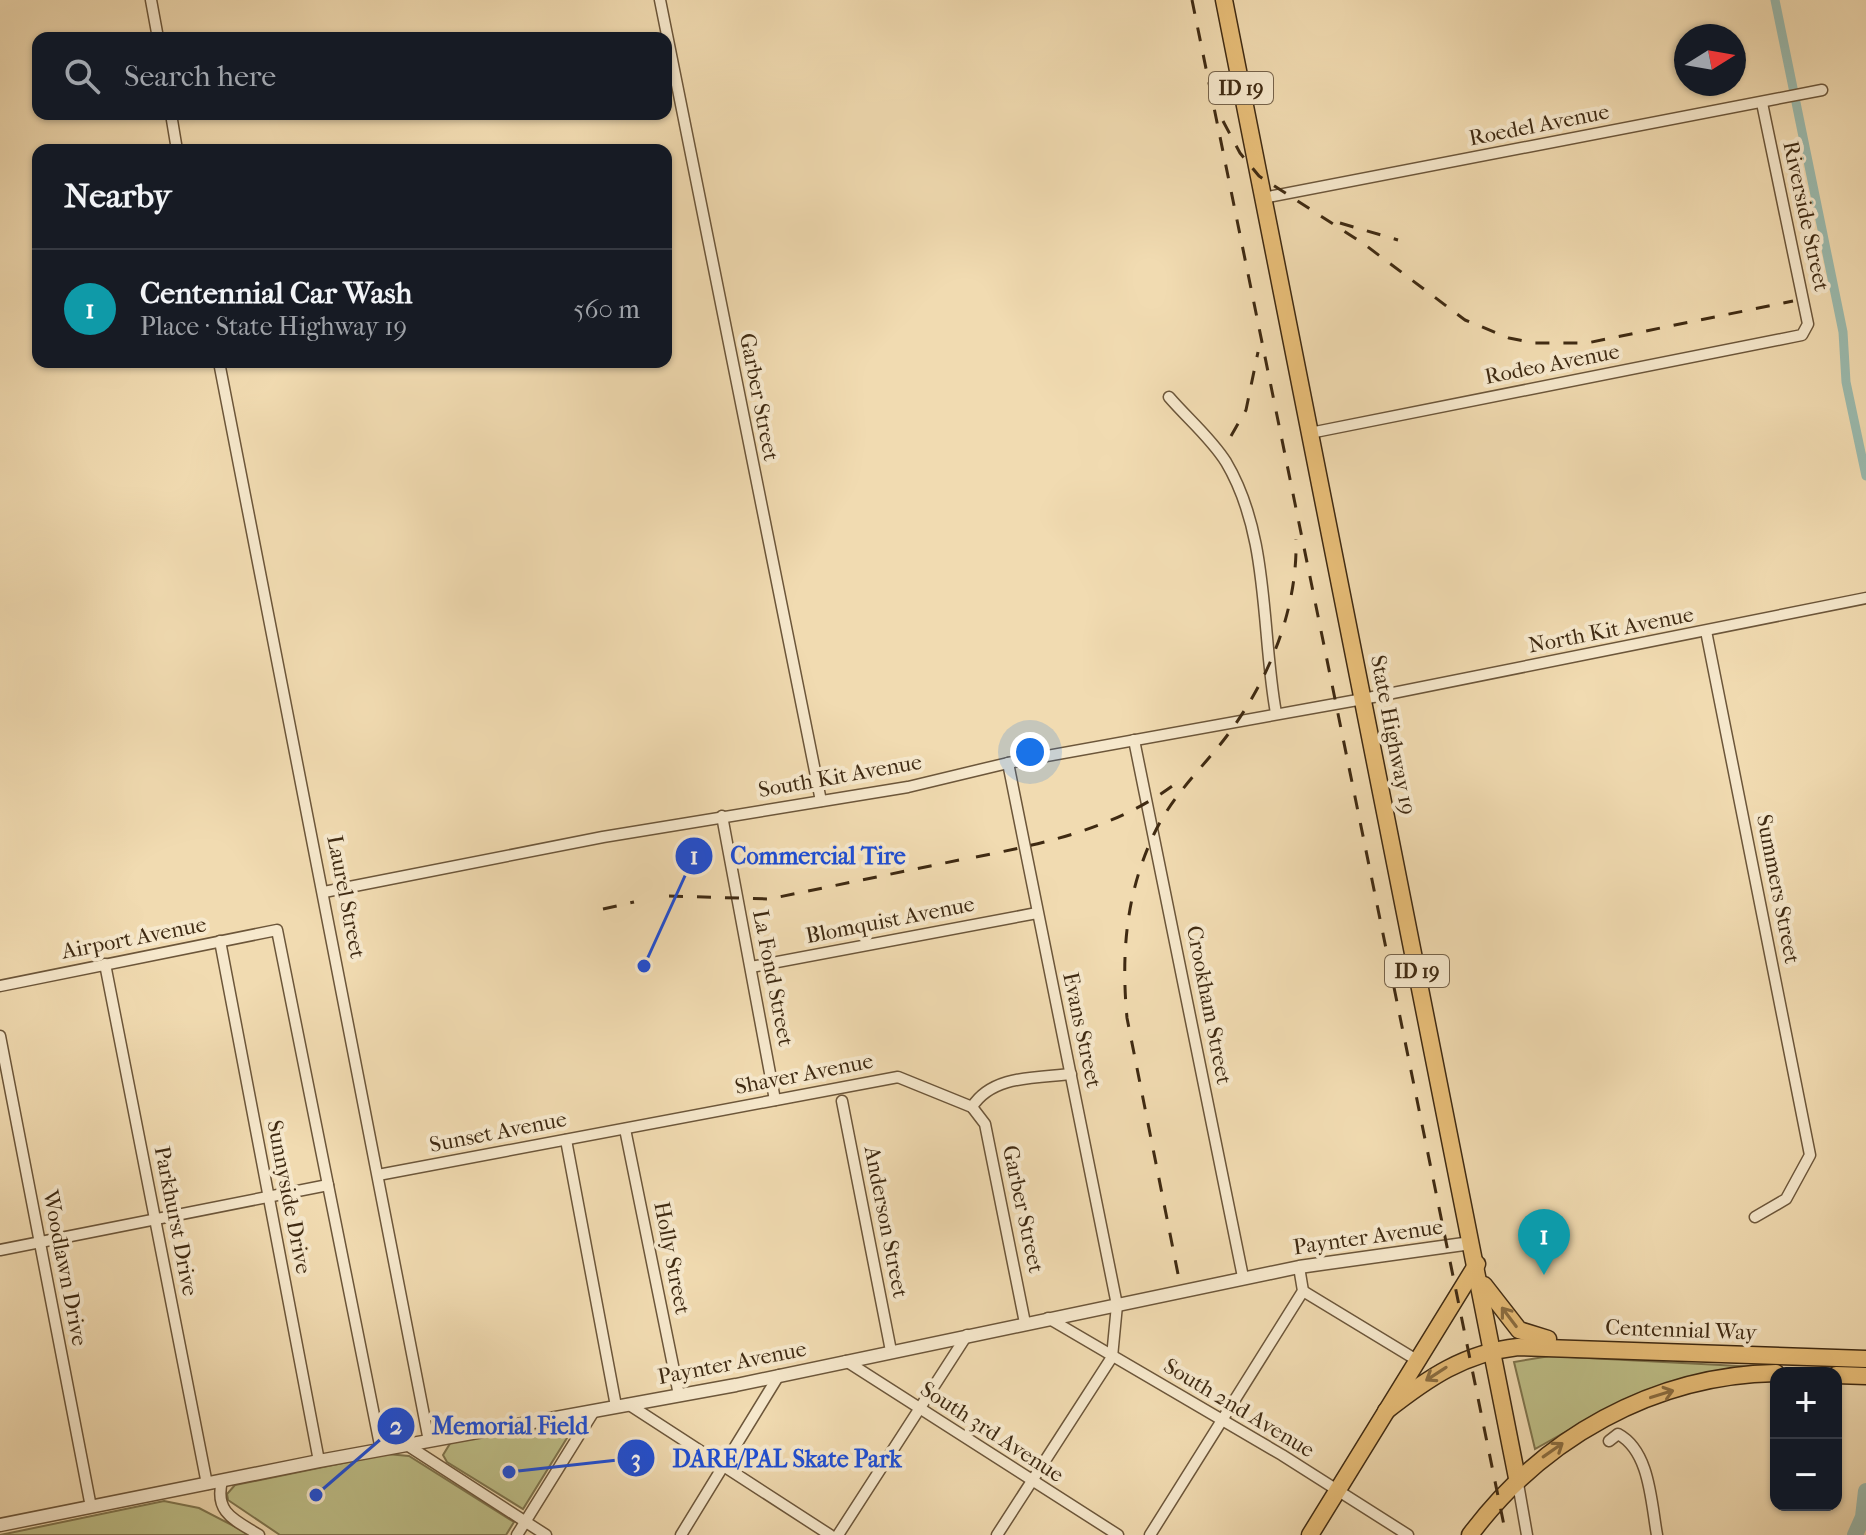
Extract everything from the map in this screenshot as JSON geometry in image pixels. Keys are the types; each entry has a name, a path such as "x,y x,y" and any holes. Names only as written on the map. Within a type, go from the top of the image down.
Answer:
{"main road":[{"name":"State Highway 19","path":"1224,0 1494,1349 1517,1478"},
{"path":"1310,1535 1415,1359 1478,1272 1512,1323 1528,1335 1694,1346 1717,1354"},
{"name":"Centennial Way","path":"1386,1411 1442,1369 1471,1355 1494,1349 1533,1346 1866,1359"},
{"name":"Centennial Way","path":"1470,1535 1517,1478 1550,1451 1620,1409 1699,1383 1770,1374"},
{"path":"1842,1375 1866,1376"}],"street":[{"path":"151,0 157,32"},
{"name":"Garber Street","path":"660,0 666,32"},
{"name":"Garber Street","path":"672,60 821,801"},
{"name":"Roedel Avenue","path":"1263,198 1822,90"},
{"name":"Riverside Street","path":"1762,103 1808,324 1802,335"},
{"path":"172,120 176,144"},
{"name":"Rodeo Avenue","path":"1310,433 1802,335"},
{"name":"Laurel Street","path":"220,368 429,1441"},
{"path":"1169,397 1224,458 1239,485 1257,548 1268,670 1276,713"},
{"name":"North Kit Avenue","path":"1363,699 1866,598"},
{"name":"Summers Street","path":"1706,631 1810,1155 1786,1199 1755,1217"},
{"name":"South Kit Avenue","path":"324,892 722,816 908,787 1008,763 1363,699"},
{"name":"Crookham Street","path":"1134,740 1243,1277"},
{"name":"Evans Street","path":"1008,763 1117,1305 1112,1357"},
{"name":"La Fond Street","path":"722,816 775,1100"},
{"name":"Blomquist Avenue","path":"751,967 1037,913"},
{"name":"Airport Avenue","path":"0,986 277,930 328,1185"},
{"name":"Sunnyside Drive","path":"220,941 319,1461"},
{"name":"Parkhurst Drive","path":"105,964 207,1484"},
{"name":"Woodlawn Drive","path":"0,1036 91,1507"},
{"path":"972,1107 981,1094 1010,1080 1071,1074"},
{"name":"Shaver Avenue","path":"625,1129 898,1077 972,1107"},
{"name":"Anderson Street","path":"842,1101 891,1351"},
{"name":"Garber Street","path":"972,1107 985,1124 1025,1323"},
{"name":"Sunset Avenue","path":"378,1175 625,1129"},
{"name":"Holly Street","path":"625,1129 679,1395"},
{"path":"566,1140 622,1405 830,1535"},
{"path":"0,1250 328,1185 381,1450"},
{"name":"Paynter Avenue","path":"0,1525 319,1461 679,1395 1243,1277 1471,1243"},
{"path":"1150,1535 1303,1291 1299,1267"},
{"path":"1303,1291 1415,1359"},
{"name":"South 2nd Avenue","path":"1048,1318 1222,1419 1408,1535"},
{"path":"838,1535 967,1335"},
{"path":"997,1535 1112,1357"},
{"name":"South 3rd Avenue","path":"846,1361 1118,1535"},
{"path":"681,1535 779,1375"},
{"path":"517,1535 594,1411"},
{"path":"1609,1441 1618,1434 1632,1442 1645,1473 1657,1535"},
{"path":"407,1445 546,1535"},
{"path":"1517,1478 1527,1535"},
{"path":"222,1481 218,1495 225,1514 259,1535"}],"green space":[{"path":"1550,1356 1758,1367 1605,1410 1535,1449 1514,1362"},
{"path":"571,1420 575,1425 523,1509 447,1462 443,1455 451,1442"},
{"path":"387,1454 409,1456 514,1522 506,1535 280,1535 228,1500 227,1494 235,1485"},
{"path":"164,1501 199,1508 251,1535 0,1535"}],"waterway":[{"path":"1775,0 1843,332 1846,382 1866,476"},
{"path":"1855,1535 1863,1517 1866,1491"}],"railway":[{"path":"1192,0 1506,1535"},
{"path":"1223,121 1240,153 1259,176 1364,244 1465,320 1509,338 1534,343 1587,343 1793,301"},
{"path":"1340,223 1398,240"},
{"path":"1231,436 1246,410 1258,352"},
{"path":"1178,1274 1127,1018 1125,970 1128,924 1137,878 1160,822 1236,724 1276,649 1291,595 1296,539"},
{"path":"976,857 1058,838 1110,821 1159,795 1183,778"},
{"path":"669,896 769,899 969,858"},
{"path":"603,909 634,902"}],"place":[{"name":"Commercial Tire","path":"644,966"},
{"name":"Centennial Car Wash","path":"1544,1275"},
{"name":"DARE/PAL Skate Park","path":"509,1472"},
{"name":"Memorial Field","path":"316,1495"}]}
